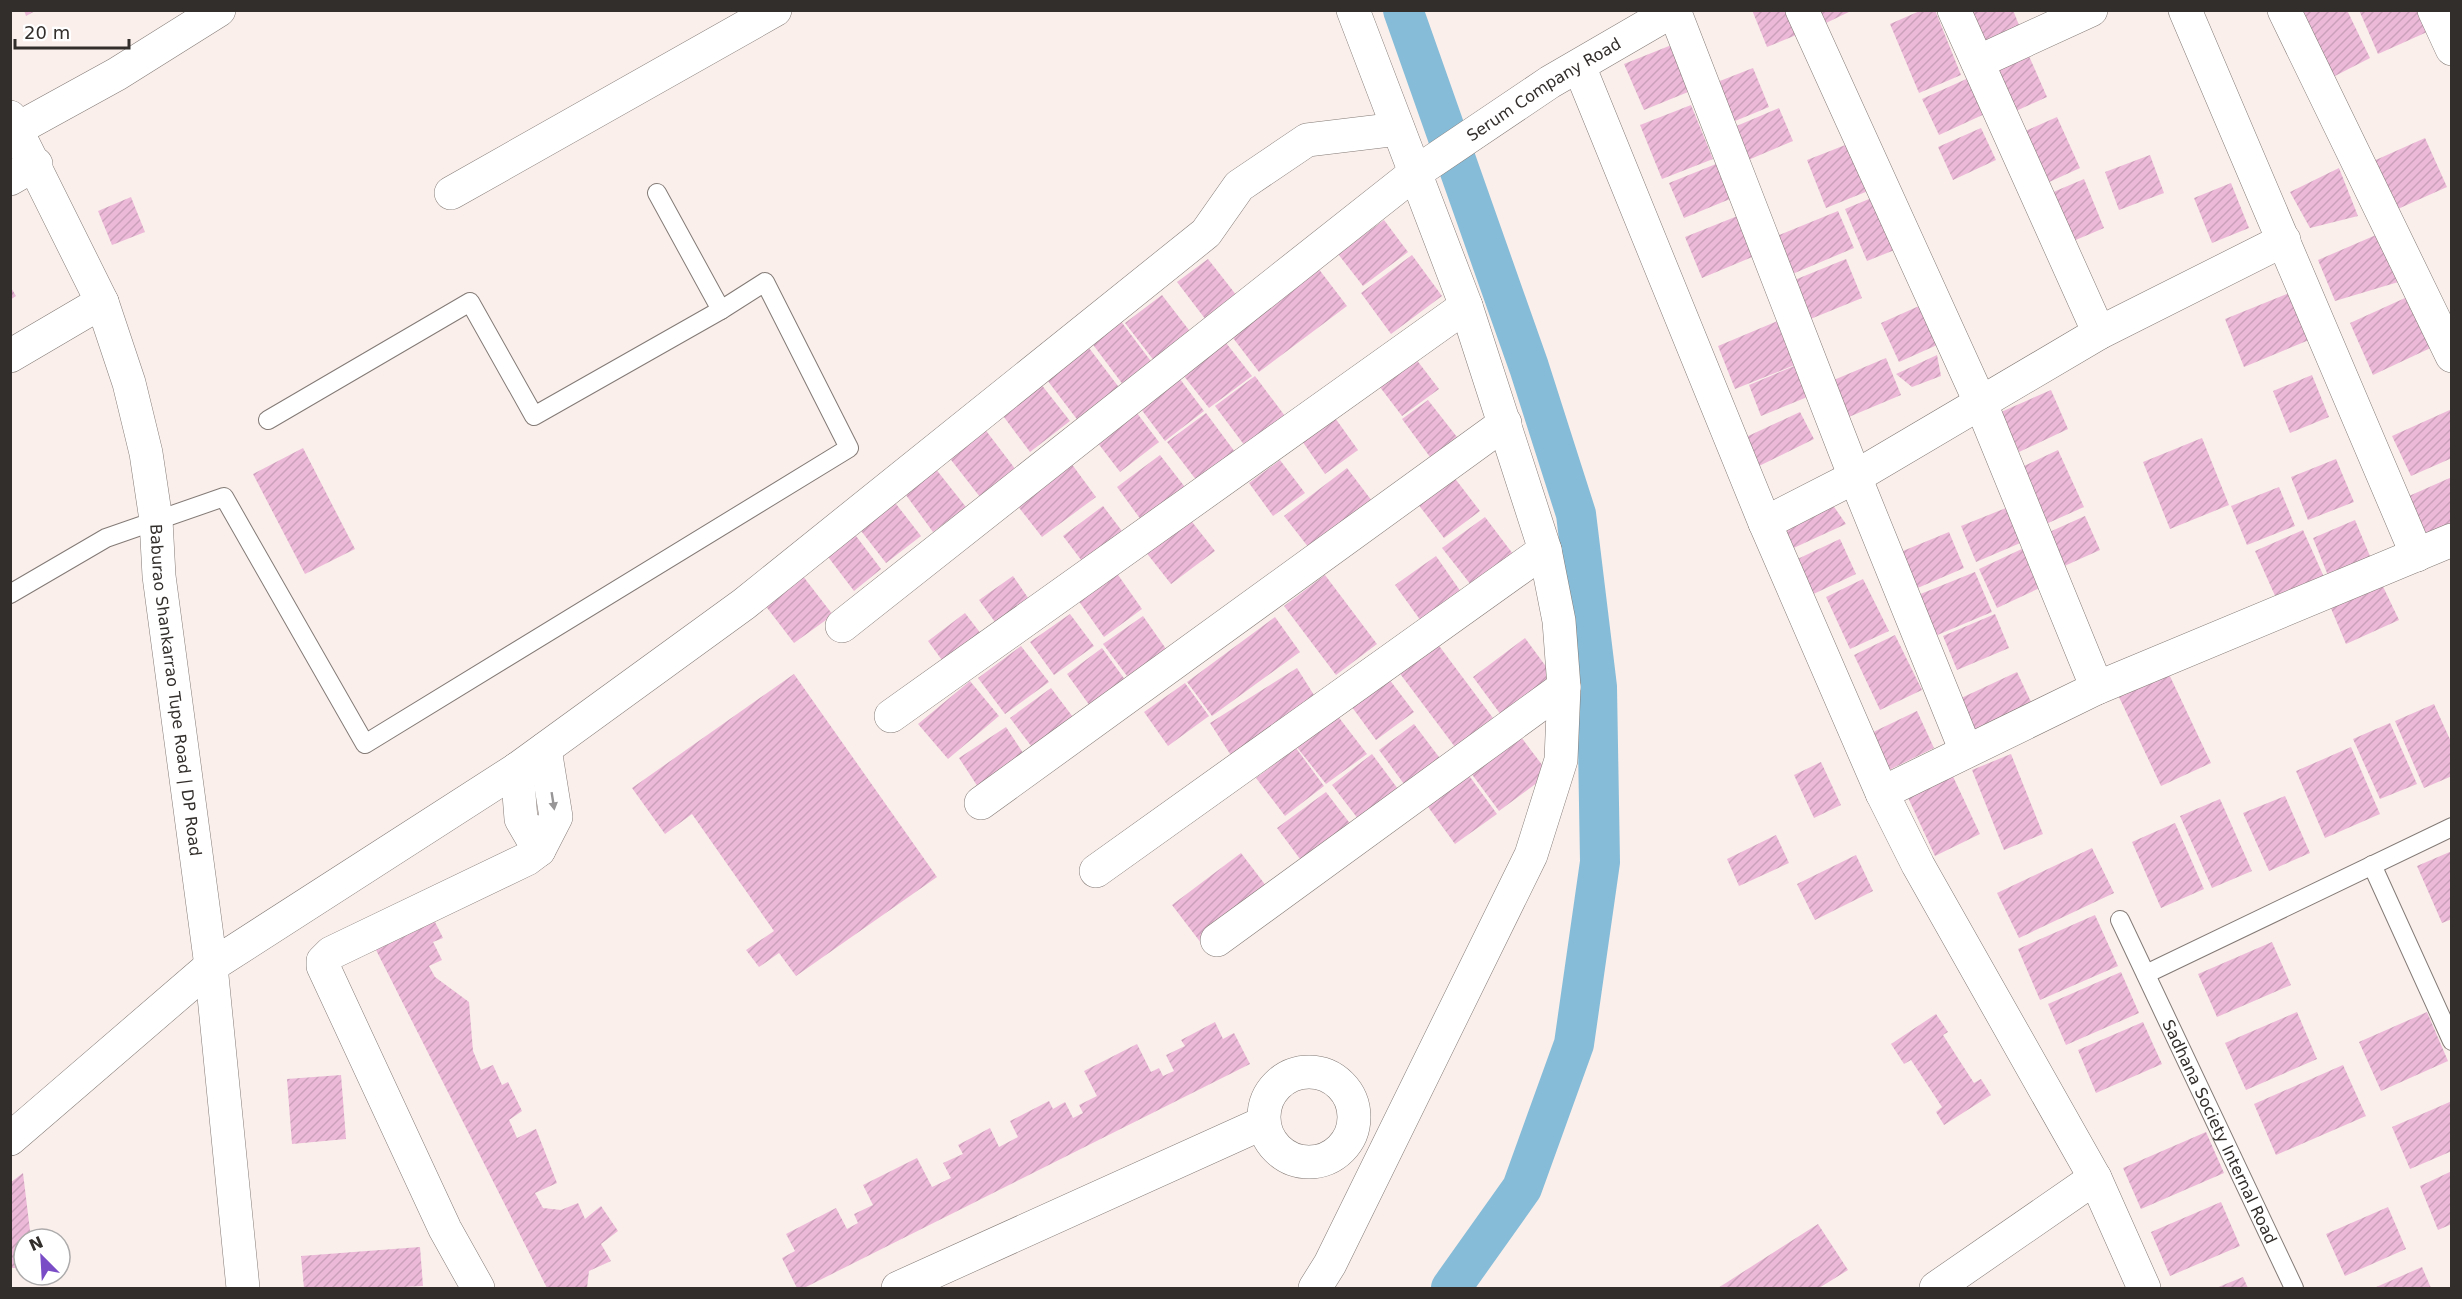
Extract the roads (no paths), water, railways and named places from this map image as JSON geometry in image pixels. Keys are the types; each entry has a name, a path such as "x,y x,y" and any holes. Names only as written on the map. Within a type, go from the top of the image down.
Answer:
{"street":[{"path":"14,123 117,74 219,10"},
{"path":"451,193 775,10"},
{"path":"1315,1288 1330,1264 1531,855 1561,760 1564,687 1559,621 1545,550 1422,168 1398,129 1353,10"},
{"path":"1674,10 1855,477 1966,751"},
{"name":"Serum Company Road","path":"842,626 1422,168 1550,82 1674,10"},
{"path":"1802,10 1981,404 2097,688"},
{"path":"1954,10 2099,333"},
{"path":"1978,62 2091,10"},
{"path":"2185,10 2417,555"},
{"path":"2284,10 2451,356"},
{"path":"2433,10 2451,49"},
{"path":"1579,66 1765,523 1882,793 1918,864 2095,1178 2144,1288"},
{"name":"Baburao Shankarrao Tupe Road | DP Road","path":"14,123 23,172 102,302 129,383 146,453 156,520 159,576 211,966 243,1288"},
{"path":"10,1139 211,966 517,769 744,604 1206,233 1239,186 1307,140 1398,129"},
{"path":"1765,523 1855,477 2099,333 2284,240"},
{"path":"10,356 102,302"},
{"path":"891,716 1466,306"},
{"path":"981,804 1505,423"},
{"path":"1882,793 2097,688 2451,540"},
{"path":"1096,872 1545,550"},
{"path":"1217,940 1564,687"},
{"path":"478,1288 445,1229 323,966 323,961 325,956 527,859 539,849 556,817 545,749"},
{"path":"517,769 521,819 539,849"},
{"path":"898,1288 1263,1123"},
{"path":"1947,1285 2095,1178"}],"lane":[{"path":"657,193 721,310"},
{"path":"10,594 106,538 224,497 366,744 849,448 765,282 721,310 534,416 470,302 268,420"},
{"path":"2146,974 2451,827"},
{"path":"2372,865 2451,1041"},
{"name":"Sadhana Society Internal Road","path":"2120,920 2294,1288"}],"waterway":[{"path":"1403,10 1529,367 1576,514 1597,687 1600,862 1574,1044 1522,1188 1451,1288"}]}
